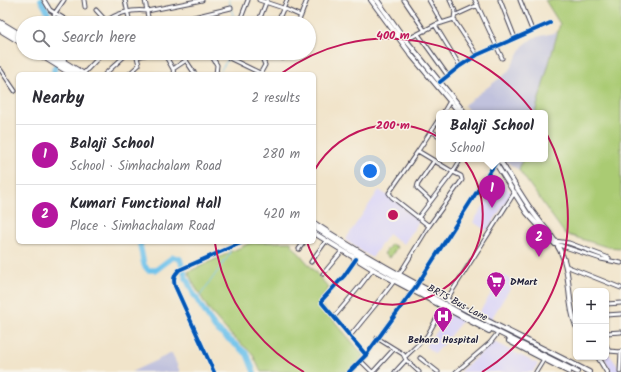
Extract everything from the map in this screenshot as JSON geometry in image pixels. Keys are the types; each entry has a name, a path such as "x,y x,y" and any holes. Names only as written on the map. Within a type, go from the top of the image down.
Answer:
{"main road":[{"path":"371,0 412,56 458,110"},
{"path":"377,0 406,40 463,110"},
{"path":"0,22 16,32"},
{"path":"0,26 16,36"},
{"path":"0,30 16,40"},
{"path":"56,60 74,72"},
{"path":"56,60 79,72"},
{"path":"62,64 69,72"},
{"path":"436,86 440,82"},
{"path":"497,162 527,213 556,244"},
{"path":"498,162 519,190 531,210 556,244 566,266 571,310 575,324"},
{"path":"316,224 370,259 399,275 443,307 569,372"},
{"name":"BRTS Bus Lane","path":"316,228 364,259 464,315 577,372"},
{"path":"316,234 394,281 447,300 589,372"},
{"path":"600,360 606,372"}],"street":[{"path":"44,0 50,10 59,16"},
{"path":"53,16 64,0"},
{"path":"84,0 86,7"},
{"path":"125,0 129,16"},
{"path":"145,0 148,16"},
{"path":"114,16 117,14 139,10 147,12 202,0"},
{"path":"242,16 248,0"},
{"path":"259,0 266,1 301,16 308,0"},
{"path":"280,16 287,0"},
{"path":"404,0 425,31"},
{"path":"429,0 442,23"},
{"path":"450,0 456,15"},
{"path":"475,0 502,58"},
{"path":"500,0 515,38"},
{"path":"520,0 532,30"},
{"path":"261,16 266,1"},
{"path":"406,40 435,25 454,19 456,15 478,5"},
{"path":"198,16 231,8"},
{"path":"96,10 100,16"},
{"path":"454,19 477,55"},
{"path":"440,82 477,55 550,23"},
{"path":"435,25 460,66"},
{"path":"418,34 448,76"},
{"path":"62,64 63,60"},
{"path":"85,72 96,60"},
{"path":"107,72 120,60"},
{"path":"132,72 140,65 138,60"},
{"path":"168,60 174,69 185,61"},
{"path":"186,60 194,72"},
{"path":"214,60 217,64 216,72"},
{"path":"233,60 258,72"},
{"path":"261,72 265,65 264,60"},
{"path":"0,68 15,91"},
{"path":"445,110 450,101"},
{"path":"429,226 389,193 436,124"},
{"path":"431,131 436,134"},
{"path":"399,275 429,226 462,180 461,176 418,151"},
{"path":"431,201 417,188 434,161"},
{"path":"418,218 459,162"},
{"path":"349,372 366,355 415,288 495,162"},
{"path":"447,300 514,193 519,190"},
{"path":"312,262 326,241"},
{"path":"556,244 564,241 621,263"},
{"path":"214,372 175,286 175,274 179,270 239,244"},
{"path":"299,249 303,244"},
{"path":"323,274 342,251"},
{"path":"356,259 322,302 366,355"},
{"path":"566,266 621,288"},
{"path":"334,317 373,269"},
{"path":"350,336 382,298 394,281"},
{"path":"609,304 621,303"},
{"path":"396,372 406,358 428,336 443,307"},
{"path":"609,315 621,314"},
{"path":"609,333 621,332"},
{"path":"456,372 490,344 496,334"},
{"path":"377,338 394,350 403,354 419,372"},
{"path":"361,361 373,372 394,350"},
{"path":"609,351 621,351 620,371"},
{"path":"420,358 438,372"},
{"path":"536,372 544,359"}],"shaded area":[{"path":"557,32 536,110 468,110 464,105 508,72 523,46 533,38"},
{"path":"507,162 521,162 519,170"},
{"path":"501,179 512,193 487,231 473,222"},
{"path":"379,190 405,207 404,210 420,220 404,244 388,234 372,258 345,240"},
{"name":"DMart","path":"503,275 514,282 490,321 478,314"},
{"name":"Behara Hospital","path":"452,313 462,321 435,354 425,346"},
{"path":"494,342 538,364 533,372 459,372"},
{"path":"172,353 180,372 131,372"},
{"path":"609,354 621,372 611,372 605,360 609,360"}],"green space":[{"path":"545,0 621,0 621,248 607,247 565,234 519,170 521,162 548,162 548,110 536,110 560,24"},
{"path":"248,244 292,244 329,288 319,303 363,355 353,372 261,372 252,353 231,335 209,310 188,272"},
{"path":"391,244 397,247 390,258 384,254"}],"waterway":[{"path":"41,0 50,16"},
{"path":"229,0 233,16"},
{"path":"54,72 54,69 60,60"},
{"path":"219,72 227,60"},
{"path":"141,244 144,265 148,270 156,270 173,257 180,259 186,278 194,295 215,328 247,354 254,372"},
{"path":"197,300 229,255 230,248"}],"cycle path":[{"path":"440,82 477,55 550,23"},
{"path":"349,372 366,355 417,285 496,162"},
{"path":"214,372 175,286 174,277 179,270 238,244"},
{"path":"356,259 344,276 322,300 322,303 366,355"}],"place":[{"name":"Balaji School","path":"492,208"},
{"name":"Kumari Functional Hall","path":"539,257"},
{"name":"DMart","path":"496,298"},
{"name":"Behara Hospital","path":"443,333"}]}
